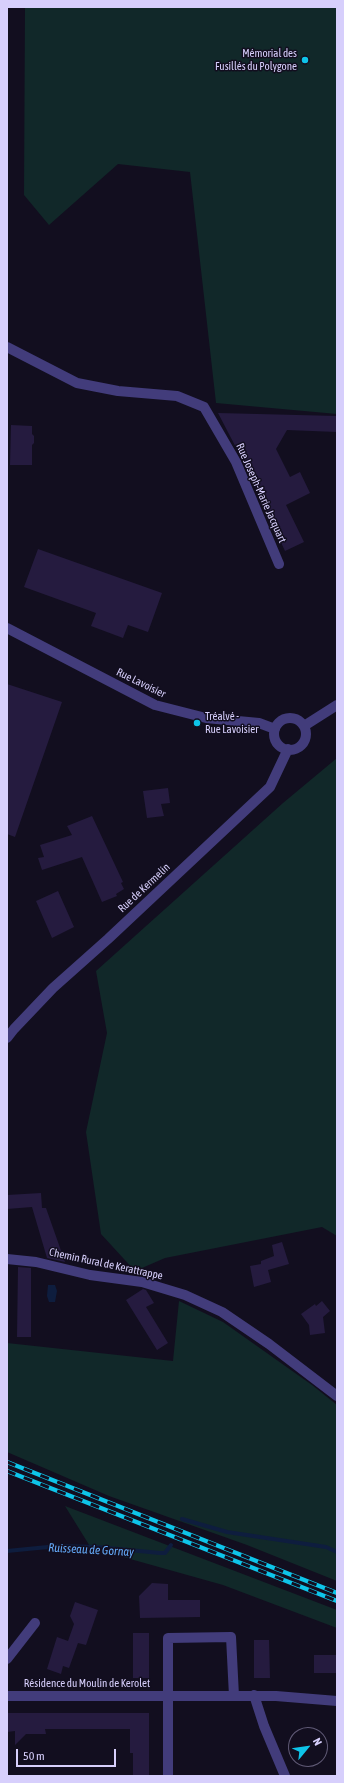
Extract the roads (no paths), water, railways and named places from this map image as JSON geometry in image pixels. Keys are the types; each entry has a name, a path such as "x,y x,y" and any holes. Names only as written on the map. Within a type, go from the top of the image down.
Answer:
{"street":[{"name":"Rue Joseph-Marie Jacquart","path":"7,347 77,383 118,391 177,396 204,407 236,462 279,564"},
{"name":"Rue Lavoisier","path":"7,628 155,705 206,718 259,723 275,729"},
{"path":"304,726 337,705"},
{"path":"288,718 297,720 304,726 306,736 304,742 295,749 288,749 279,745 276,740 275,729 278,724 288,718"},
{"name":"Rue de Kermelin","path":"7,1038 53,988 108,939 270,787 288,749"},
{"name":"Chemin Rural de Kerattrappe","path":"7,1259 36,1262 90,1275 142,1282 185,1295 222,1312 268,1344 337,1396"},
{"path":"7,1659 35,1623"},
{"path":"168,1776 168,1638 231,1638 234,1696"},
{"path":"254,1695 264,1726 284,1776"},
{"name":"Résidence du Moulin de Kerolet","path":"7,1696 254,1695 337,1701"}],"water":[{"path":"48,1285 55,1285 57,1291 55,1302 49,1302 47,1296"}],"waterway":[{"name":"Ruisseau de Gornay","path":"182,1519 227,1532 326,1547 337,1552"},
{"name":"Ruisseau de Gornay","path":"7,1551 58,1546 98,1547 165,1553 171,1545"}],"railway":[{"path":"7,1462 337,1593"},
{"path":"7,1471 337,1601"}],"place":[{"name":"Mémorial des Fusillés du Polygone","path":"305,60"},
{"name":"Tréalvé - Rue Lavoisier","path":"197,723"}]}
